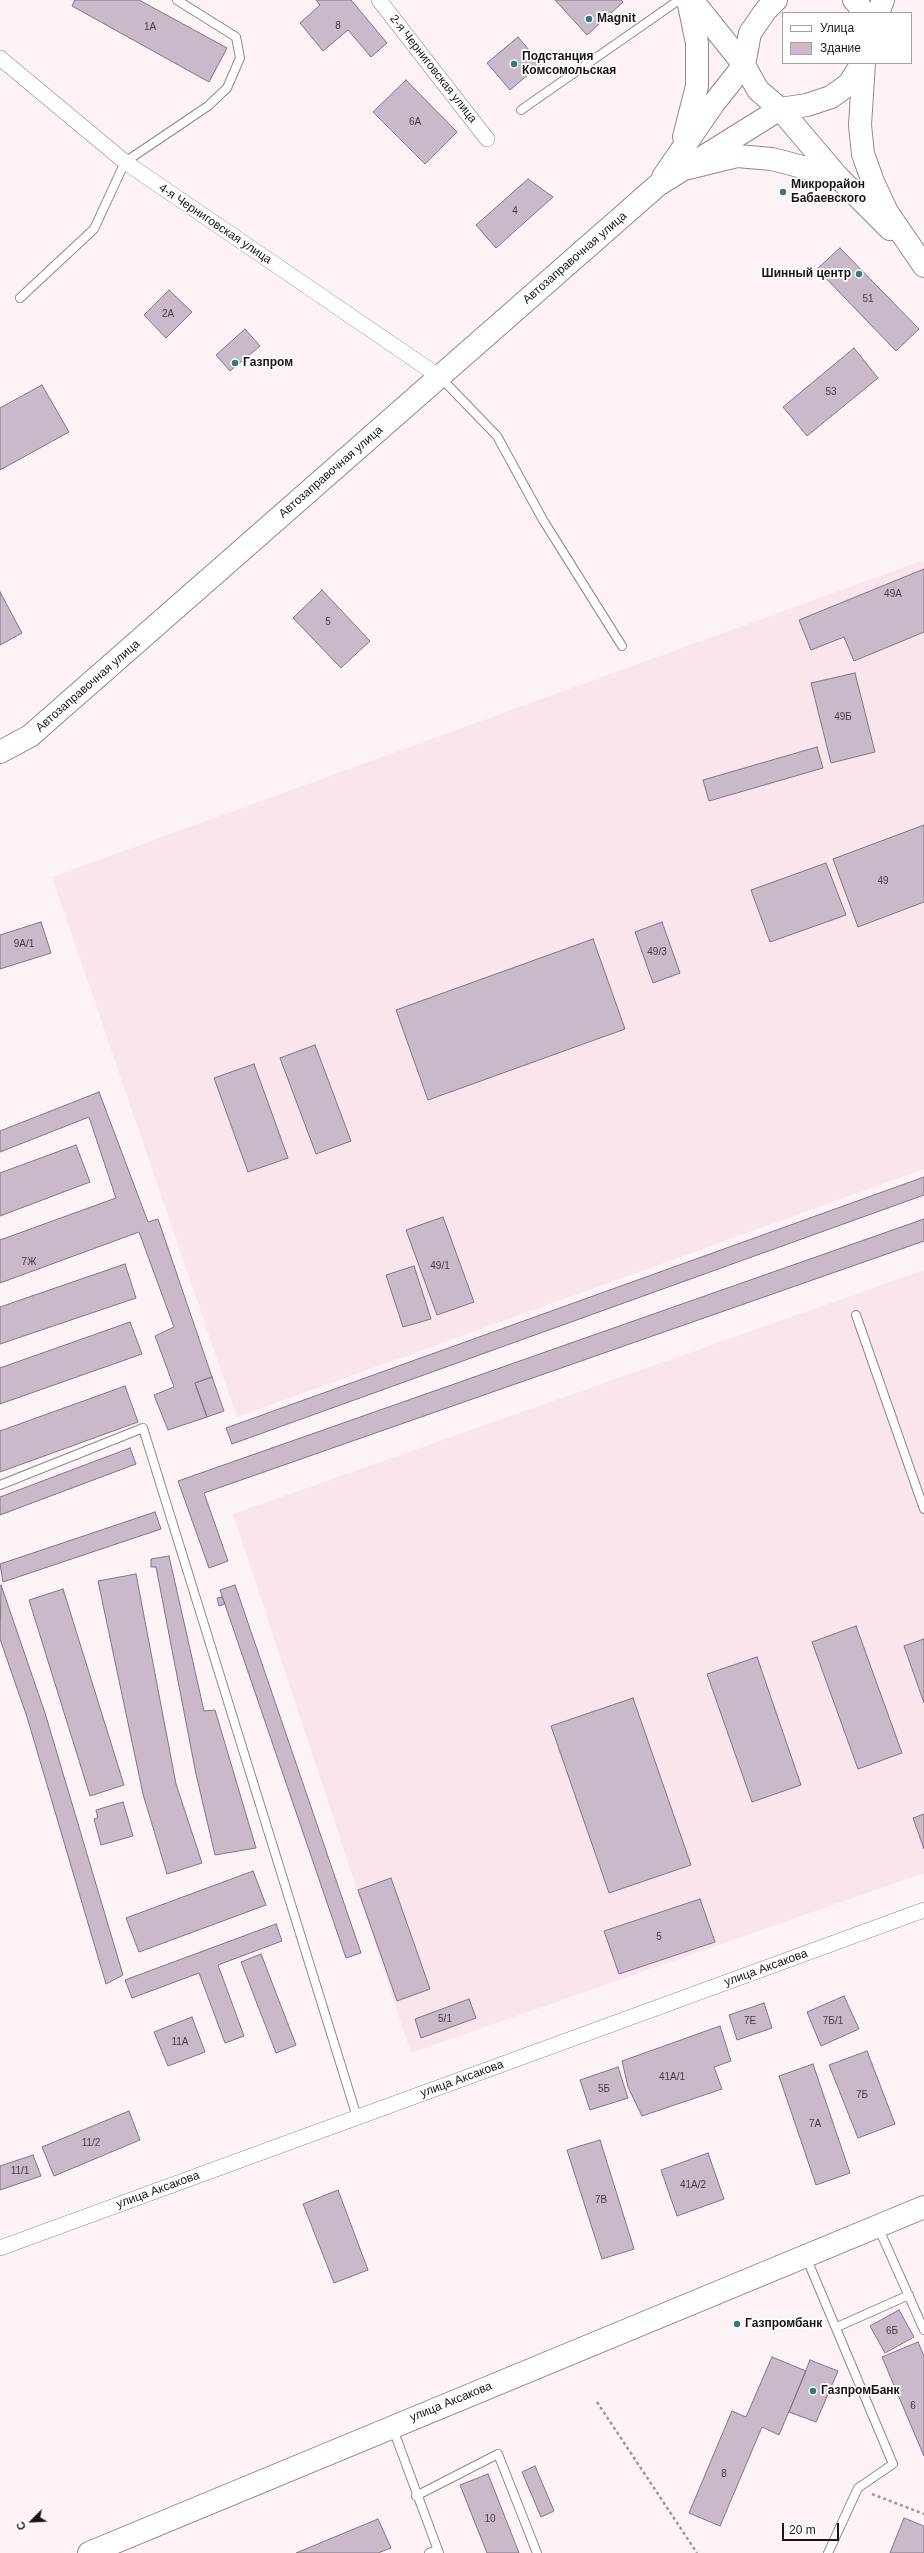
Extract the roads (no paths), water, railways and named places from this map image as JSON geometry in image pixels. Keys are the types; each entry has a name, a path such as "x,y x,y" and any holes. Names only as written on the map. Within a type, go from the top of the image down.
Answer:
{"main road":[{"path":"680,162 697,86 696,43 688,0"},
{"path":"692,0 744,64 758,90 780,109 837,176 920,261"},
{"path":"680,162 714,103 744,64 750,33 766,10 776,0"},
{"path":"854,0 859,5 861,12"},
{"path":"878,12 883,0"},
{"path":"780,109 807,105 831,97 849,84 862,64"},
{"path":"863,64 860,125 863,154 873,182 887,212 920,261"},
{"name":"Автозаправочная улица","path":"0,752 30,736 658,185 680,162 780,109"},
{"path":"680,162 737,156 772,158 837,176"},
{"name":"улица Аксакова","path":"89,2553 924,2207"}],"street":[{"name":"2-я Черниговская улица","path":"379,0 486,139"},
{"name":"4-я Черниговская улица","path":"0,58 125,162 440,377"},
{"name":"улица Аксакова","path":"0,2248 924,1910"}],"lane":[{"path":"20,298 94,229 125,162 208,106 227,88 240,58 236,37 177,0"},
{"path":"521,110 679,0"},
{"path":"440,377 497,436 543,520 622,646"},
{"path":"856,1315 924,1509"},
{"path":"0,1485 143,1428 357,2117"},
{"path":"877,2226 924,2330"},
{"path":"806,2257 837,2327 893,2464 858,2488 828,2553"},
{"path":"837,2327 909,2295"},
{"path":"393,2426 416,2496 438,2551 429,2553"},
{"path":"416,2496 498,2454 537,2553"}],"place":[{"name":"Magnit","path":"589,19"},
{"name":"Подстанция Комсомольская","path":"514,64"},
{"name":"Микрорайон Бабаевского","path":"783,192"},
{"name":"Шинный центр","path":"859,274"},
{"name":"Газпром","path":"235,363"},
{"name":"Газпромбанк","path":"737,2324"},
{"name":"ГазпромБанк","path":"813,2391"}]}
